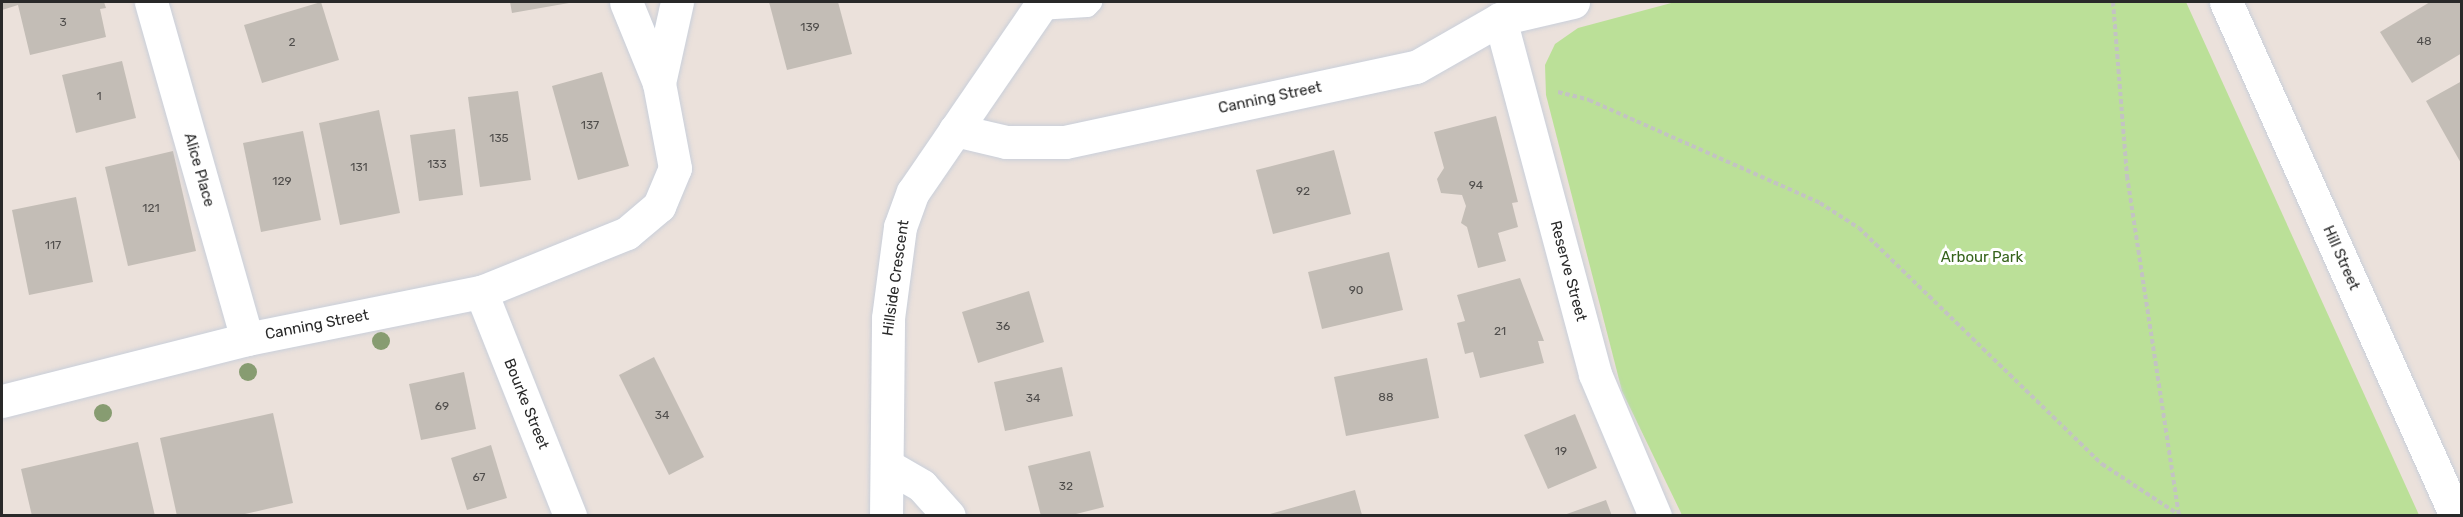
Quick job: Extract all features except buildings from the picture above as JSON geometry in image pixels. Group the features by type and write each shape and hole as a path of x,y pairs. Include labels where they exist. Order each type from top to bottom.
{"street":[{"name":"Alice Place","path":"151,2 247,339"},
{"path":"626,2 659,83"},
{"path":"659,83 676,2"},
{"name":"Canning Street","path":"955,130 1006,142 1065,142 1416,67 1500,19 1573,2"},
{"name":"Hill Street","path":"2226,2 2456,516"},
{"name":"Hillside Crescent","path":"886,516 888,318 900,227 913,192 1041,5"},
{"name":"Reserve Street","path":"1500,19 1595,374 1655,516"},
{"name":"Canning Street","path":"2,401 247,339 481,292 627,233 659,206 675,168 659,83"},
{"name":"Bourke Street","path":"481,292 570,516"},
{"path":"888,466 922,486 950,516"}],"lane":[{"name":"Hillside Crescent","path":"1041,5 1087,6 1091,2"}],"path":[{"path":"2113,2 2127,176 2180,515"},
{"path":"1549,90 1600,105 1820,203 1859,228 2102,464 2180,515"}],"green space":[{"name":"Arbour Park","path":"1675,2 2186,2 2419,515 1682,515 1622,391 1546,95 1545,65 1555,44 1578,28"}]}
